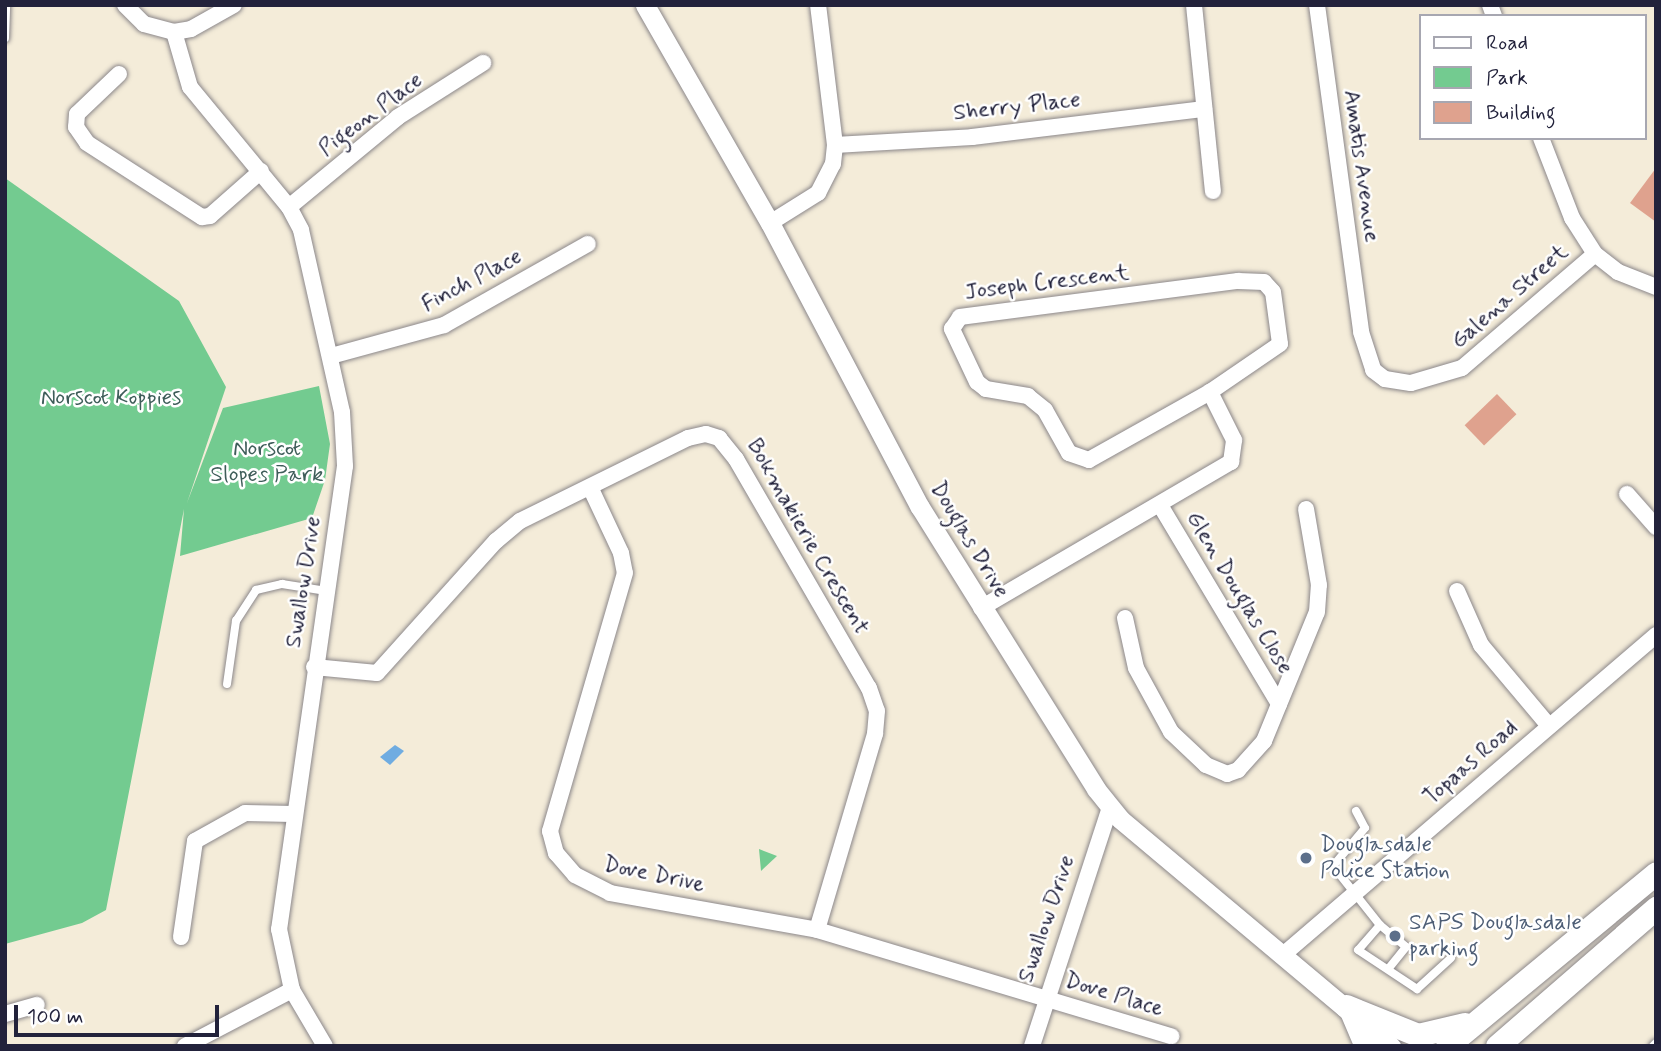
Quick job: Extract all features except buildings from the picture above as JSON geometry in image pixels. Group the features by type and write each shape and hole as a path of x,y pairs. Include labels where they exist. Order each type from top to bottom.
{"main road":[{"path":"1447,1046 1656,873"},
{"path":"1497,1046 1656,908"},
{"path":"1351,1011 1418,1035 1444,1033 1489,1012"},
{"path":"1351,1011 1366,1046"}],"street":[{"path":"125,5 144,24 174,32 191,29 234,5"},
{"name":"Douglas Drive","path":"645,5 770,223 894,462 981,608 1110,808 1391,1046"},
{"path":"770,223 818,193 830,175 835,145 818,5"},
{"path":"1194,5 1213,191"},
{"name":"Amatis Avenue","path":"1317,5 1361,332"},
{"name":"Swallow Drive","path":"174,32 190,87 289,206 311,259 331,356 345,451 279,929 292,990 324,1046"},
{"name":"Pigeon Place","path":"289,206 398,117 483,63"},
{"path":"119,74 77,114 75,124 87,143 202,217 210,216 261,171"},
{"name":"Sherry Place","path":"835,145 972,137 1204,109"},
{"path":"1542,140 1572,218 1595,254 1618,272 1656,287"},
{"name":"Finch Place","path":"331,356 444,325 588,244"},
{"name":"Galena Street","path":"1361,332 1368,364 1385,379 1411,383 1437,378 1475,359 1595,254"},
{"name":"Joseph Crescent","path":"1238,281 1264,282 1276,297 1280,344 1210,391 1096,457 1080,460 1061,444 1041,405 1023,394 986,389 977,382 953,334 953,324 960,317 1238,281"},
{"path":"981,608 1160,505 1234,457 1234,440 1210,391"},
{"name":"Bokmakierie Crescent","path":"314,667 367,674 382,670 503,534 535,512 688,438 706,434 719,438 736,459 869,688 877,711 875,734 817,930"},
{"name":"Dove Drive","path":"590,487 621,552 625,573 552,822 550,836 556,853 586,883 610,894 817,930 1044,998"},
{"path":"1627,494 1656,527"},
{"name":"Glen Douglas Close","path":"1160,505 1279,704"},
{"name":"Glen Douglas Close","path":"1125,618 1129,650 1152,700 1171,732 1206,765 1227,774 1246,765 1264,741 1319,605 1306,509"},
{"path":"1457,591 1481,645 1549,726"},
{"name":"Topaas Road","path":"1284,954 1656,635"},
{"name":"Swallow Drive","path":"1032,1046 1044,998 1110,808"},
{"path":"180,937 195,841 245,813 293,814"},
{"path":"185,1046 292,990"},
{"name":"Dove Place","path":"1044,998 1171,1036"},
{"path":"5,1014 37,1005"},
{"name":"Douglas Drive","path":"1351,1011 1372,1046"}],"lane":[{"path":"5,38 6,5"},
{"path":"227,684 236,621 256,590 282,584 326,591"},
{"path":"1356,811 1365,828 1333,863 1380,926 1405,947 1388,969"},
{"path":"1380,926 1358,949 1413,988 1421,988 1451,958"}],"green space":[{"name":"Norscot Koppies","path":"5,178 179,301 226,387 187,503 223,408 319,386 330,444 325,480 312,518 180,556 184,509 106,910 82,923 5,944"},
{"path":"759,849 777,856 761,871"}],"water":[{"path":"395,745 404,751 390,765 380,757"}],"place":[{"name":"Douglasdale Police Station","path":"1306,858"},
{"name":"SAPS Douglasdale parking","path":"1395,936"}],"park label":[{"name":"Norscot Slopes Park","path":"267,462"}]}
